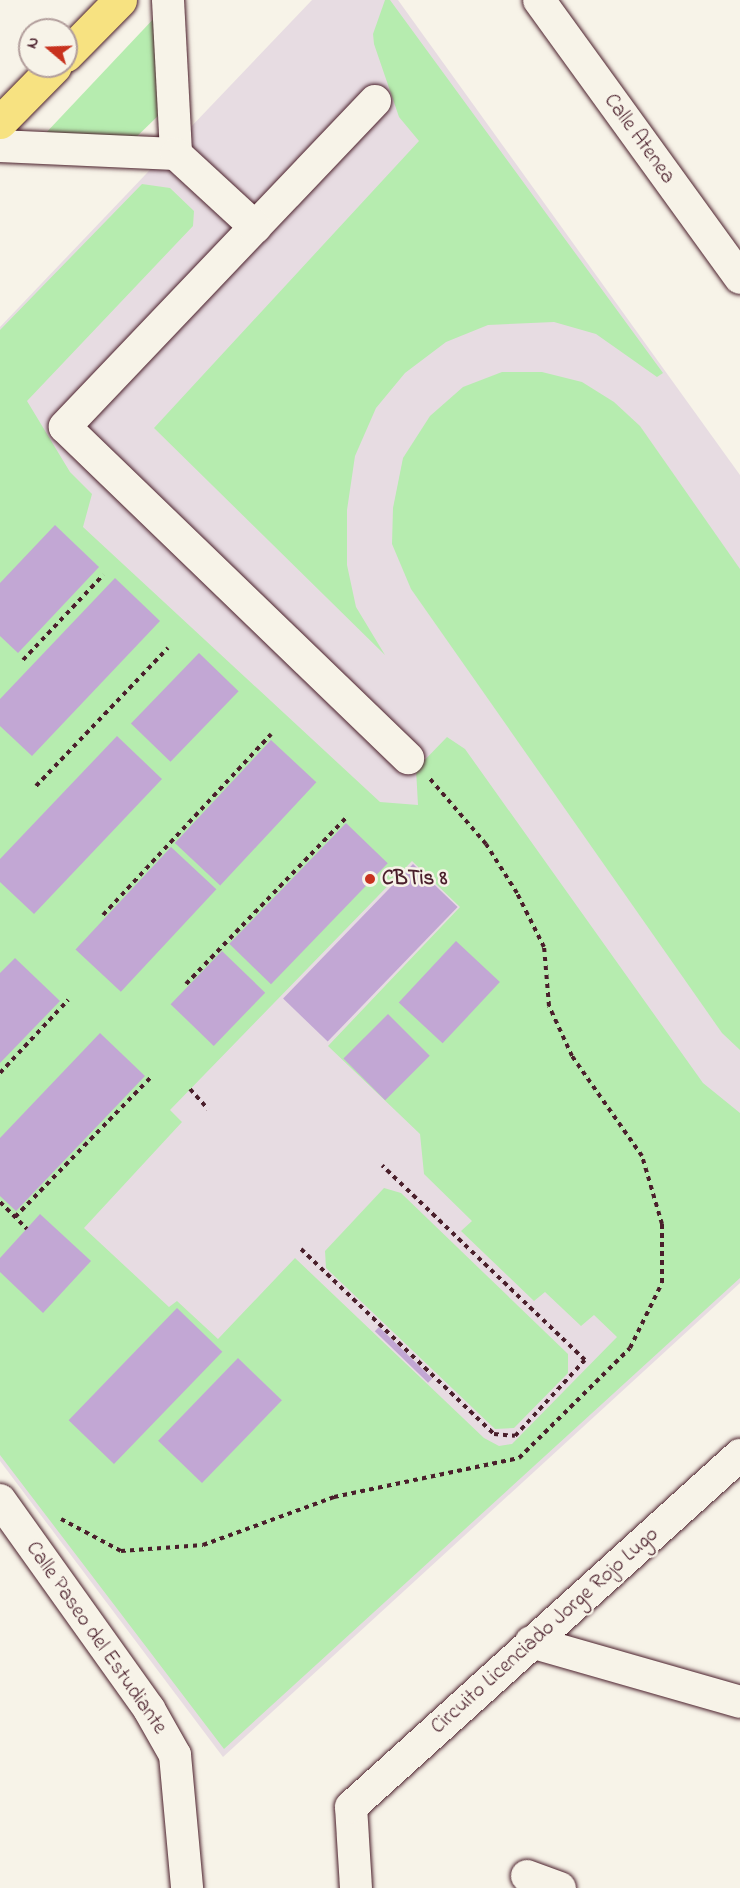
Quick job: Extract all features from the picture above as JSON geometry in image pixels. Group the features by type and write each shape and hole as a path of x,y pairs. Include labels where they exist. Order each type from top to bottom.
{"main road":[{"path":"78,43 120,0"},
{"path":"0,122 43,78"}],"street":[{"path":"168,0 176,154"},
{"name":"Calle Atenea","path":"539,0 740,278"},
{"path":"375,101 65,427 408,758"},
{"path":"0,146 176,154 255,227"},
{"name":"Circuito Licenciado Jorge Rojo Lugo","path":"356,1888 351,1807 740,1455"},
{"name":"Calle Paseo del Estudiante","path":"0,1500 149,1709 175,1755 187,1888"},
{"path":"531,1642 740,1702"},
{"path":"527,1876 560,1888"}],"path":[{"path":"23,660 103,575"},
{"path":"36,786 168,648"},
{"path":"103,915 271,734"},
{"path":"61,1519 121,1551 203,1545 334,1497 519,1458 630,1348 662,1283 662,1224 642,1156 572,1056 549,1006 544,947 486,844 408,758"},
{"path":"186,984 346,818"},
{"path":"0,1073 68,999"},
{"path":"15,1217 150,1078"},
{"path":"190,1089 208,1108"},
{"path":"302,1249 494,1434 515,1436 585,1360 382,1165"},
{"path":"0,1202 27,1228"}],"shaded area":[{"name":"CBTis 8","path":"312,0 398,0 740,475 740,1283 223,1757 0,1461 0,327"}],"green space":[{"path":"385,0 390,0 663,373 657,377 596,334 554,322 488,325 446,342 405,373 376,408 355,456 347,510 347,565 356,607 385,655 154,428 419,141 399,117 374,44 373,34"},
{"path":"158,14 160,114 129,144 43,136"},
{"path":"142,184 170,188 194,211 193,226 27,401 70,472 92,494 83,527 380,802 418,805 416,769 447,737 465,749 703,1083 740,1113 740,1278 224,1749 0,1455 0,330","holes":["412,861 460,907 328,1046 420,1134 424,1174 472,1221 461,1231 534,1301 545,1292 581,1326 594,1315 617,1337 512,1444 499,1446 484,1438 295,1258 218,1339 177,1301 169,1307 84,1228 182,1122 170,1110"]},
{"path":"502,372 542,372 582,382 614,402 640,426 740,569 740,1050 722,1033 411,589 392,544 393,508 403,458 430,416 463,387"},
{"path":"384,1188 401,1193 568,1354 568,1373 514,1428 495,1429 326,1268 325,1251"}],"building":[{"path":"55,525 99,567 18,653 0,636 0,583"},
{"path":"115,578 160,621 32,756 0,726 0,699"},
{"path":"199,653 239,691 170,762 131,723"},
{"path":"117,736 162,779 34,914 0,882 0,859"},
{"path":"271,740 316,782 220,885 175,843"},
{"path":"346,823 388,863 271,984 229,944"},
{"path":"171,847 216,889 121,992 76,949"},
{"path":"413,864 458,907 328,1042 283,999"},
{"path":"456,941 500,982 443,1043 399,1002"},
{"path":"222,951 265,993 214,1046 171,1004"},
{"path":"15,958 60,1001 0,1063 0,973"},
{"path":"388,1014 430,1056 385,1100 343,1059"},
{"path":"100,1033 145,1076 16,1211 0,1196 0,1138"},
{"path":"40,1214 91,1261 43,1313 0,1272 0,1258"},
{"path":"177,1308 222,1352 114,1464 69,1420"},
{"path":"379,1327 432,1378 428,1383 375,1331"},
{"path":"238,1358 282,1400 202,1483 158,1441"}],"place":[{"name":"CBTis 8","path":"370,879"}]}
